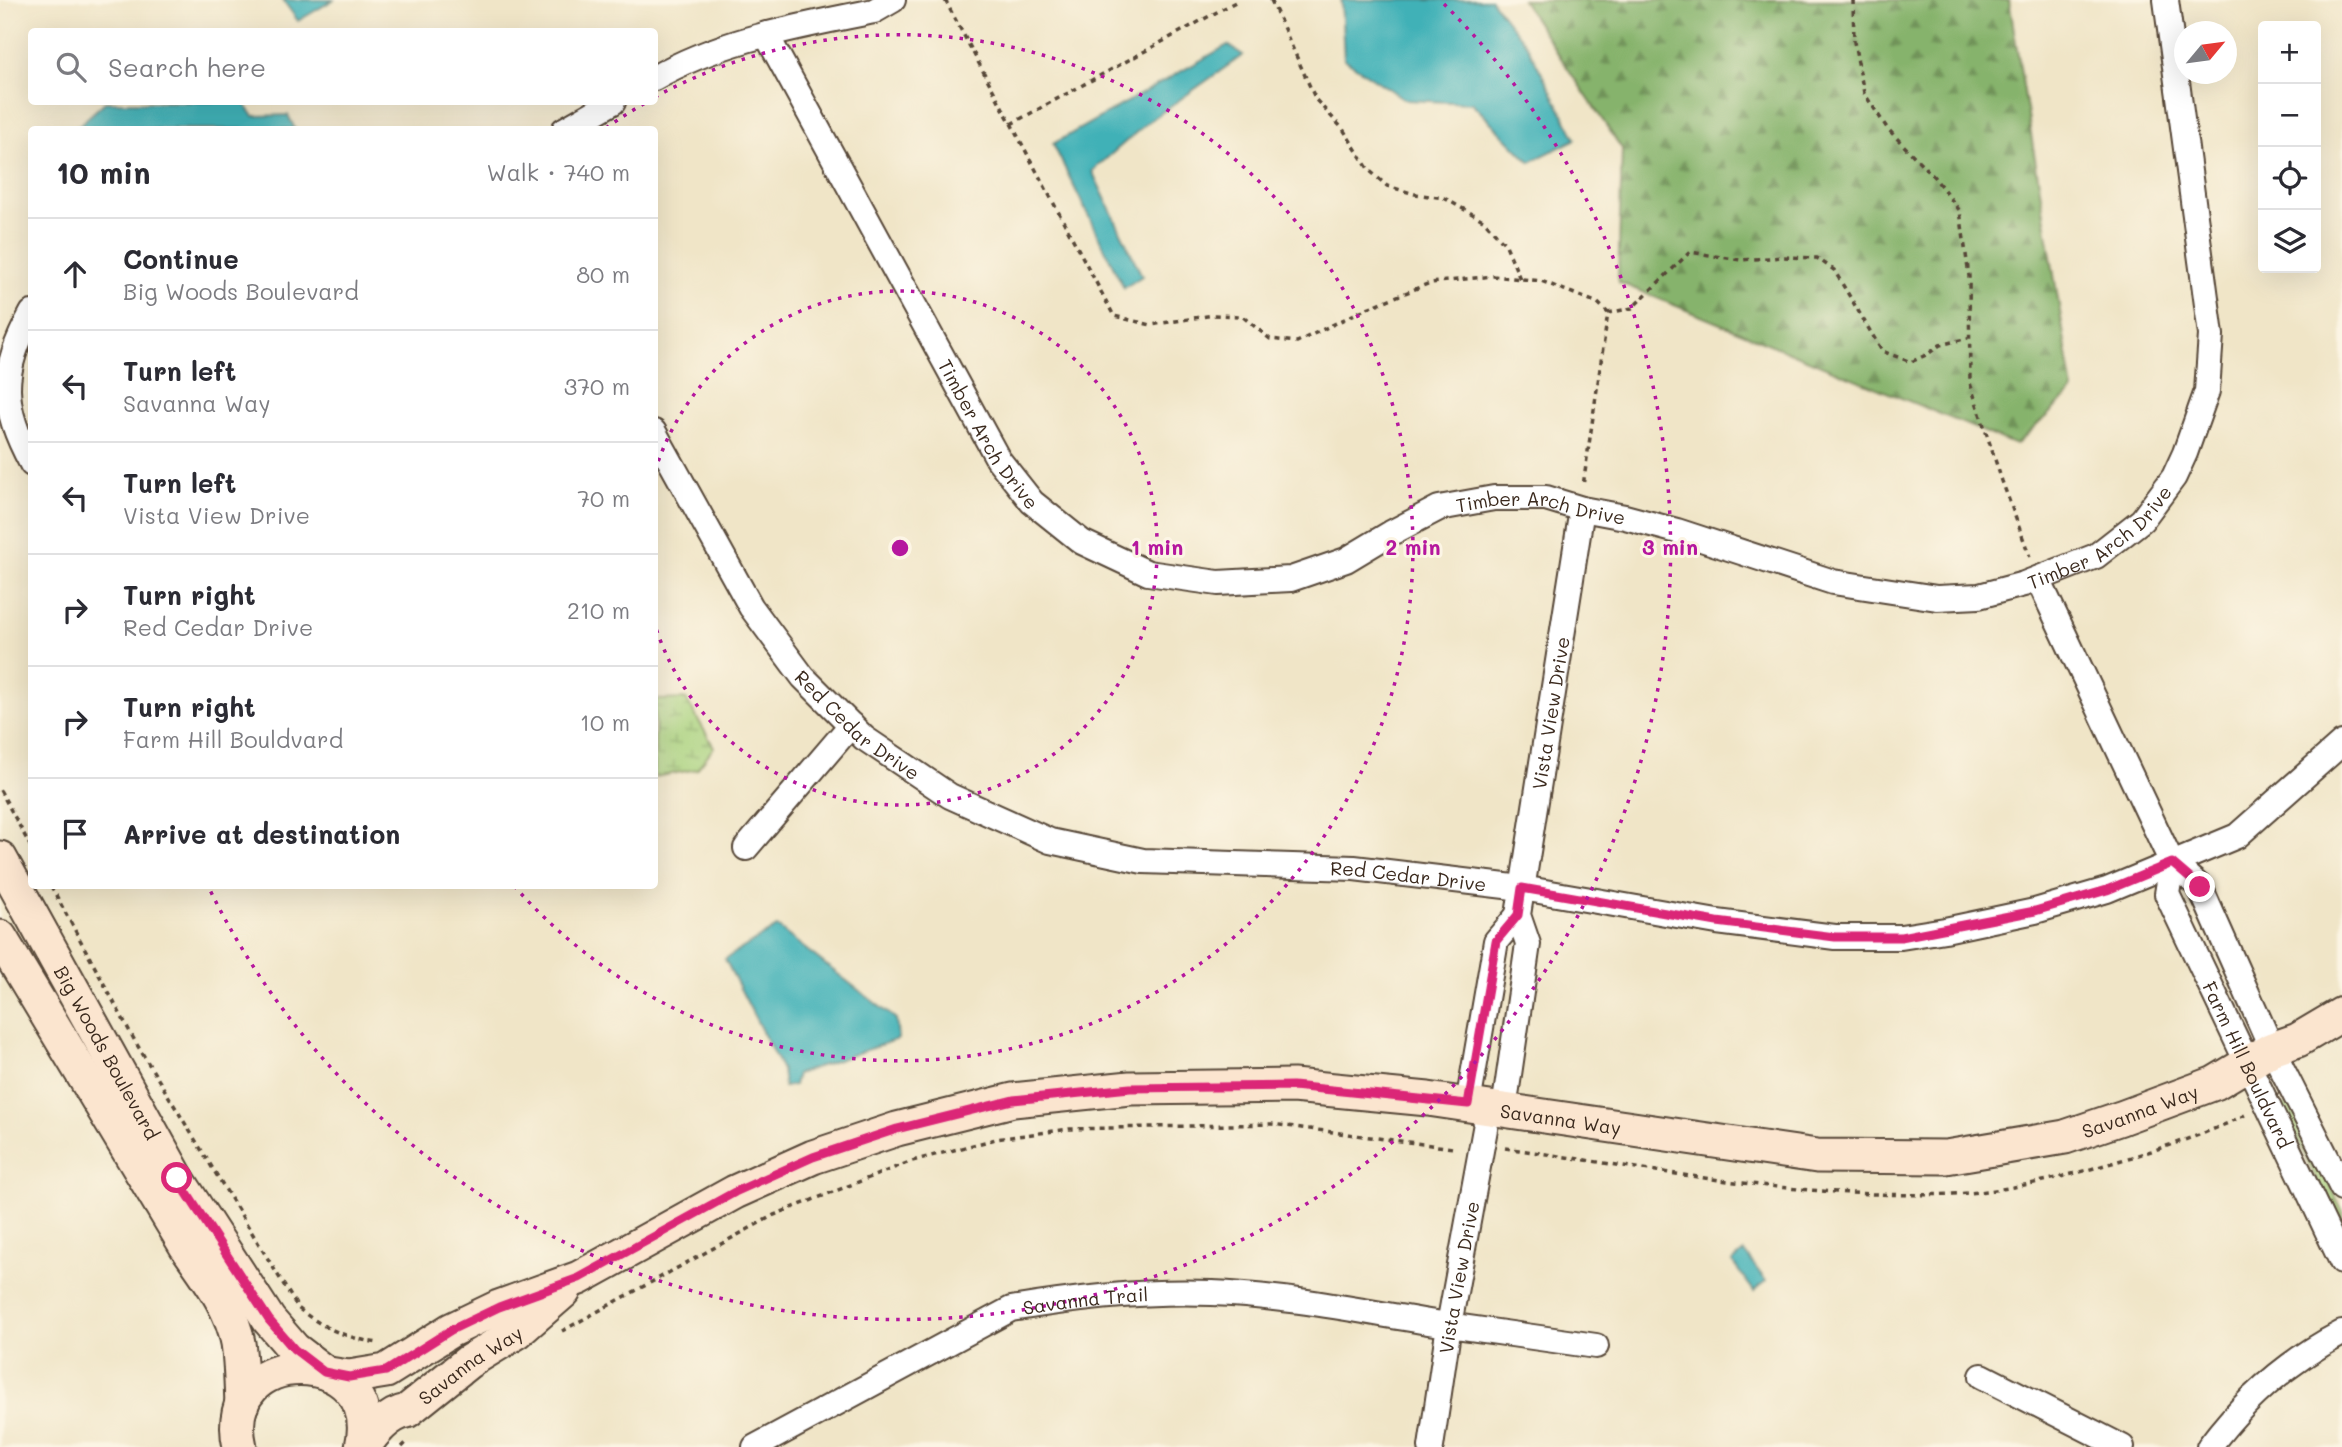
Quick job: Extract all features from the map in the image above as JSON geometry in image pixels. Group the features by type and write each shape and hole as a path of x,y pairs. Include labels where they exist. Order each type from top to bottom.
{"street":[{"path":"658,76 726,44 874,11 893,0"},
{"name":"Timber Arch Drive","path":"766,34 998,459 1032,502 1082,542 1148,573 1218,583 1291,579 1346,560 1439,508 1494,498 1546,498 1677,531 1833,582 1937,598 1961,598 2024,584 2096,556 2142,520 2174,477 2192,435 2207,391 2211,335 2166,0"},
{"path":"571,126 608,105"},
{"path":"28,319 9,348 2,369 1,390 6,415 28,456"},
{"name":"Red Cedar Drive","path":"658,439 751,607 803,677 864,738 950,796 1050,841 1143,861 1354,868 1522,888 1717,922 1835,937 1901,937 2035,911 2107,890 2237,836 2342,743"},
{"name":"Vista View Drive","path":"1431,1447 1448,1325 1487,1107 1528,944 1518,915 1582,509"},
{"path":"2038,579 2172,863"},
{"path":"746,848 851,725"},
{"name":"Big Woods Boulevard","path":"0,858 184,1189 269,1320 294,1349 342,1382 359,1407 363,1422 363,1447"},
{"name":"Farm Hill Bouldvard","path":"2172,863 2167,894 2259,1056 2342,1188"},
{"name":"Vista View Drive","path":"1487,1107 1496,941 1518,915"},
{"name":"Big Woods Boulevard","path":"0,937 186,1246 214,1286 233,1324 238,1342 242,1404 238,1426 240,1447"},
{"name":"Savanna Way","path":"327,1373 349,1377 386,1371 451,1330 499,1307 579,1278 735,1192 813,1157 897,1129 1013,1100 1130,1088 1293,1086 1487,1107 1817,1156 1946,1157 2065,1137 2215,1083 2259,1056 2298,1040 2342,1014"},
{"name":"Farm Hill Bouldvard","path":"2259,1056 2342,1262"},
{"name":"Savanna Way","path":"363,1447 370,1436 397,1412 407,1411 468,1362 517,1332 579,1278"},
{"name":"Savanna Trail","path":"755,1447 1011,1309 1129,1293 1212,1293 1314,1302 1596,1346"},
{"path":"2209,1447 2228,1421 2265,1386 2309,1352 2342,1333"},
{"path":"242,1404 262,1379 276,1371 309,1367 327,1373"},
{"path":"1982,1376 2122,1447"}],"path":[{"path":"945,0 1114,316 1151,325 1213,315 1242,316 1270,339 1297,342 1365,309 1430,283 1493,276 1541,281 1598,303 1608,313"},
{"path":"1011,124 1240,0"},
{"path":"1271,0 1316,100 1343,129 1369,170 1387,187 1444,198 1483,220 1506,245 1520,279"},
{"path":"1853,0 1854,42 1864,93 1887,128 1934,177 1960,211 1969,276 1969,383 2038,579"},
{"path":"1608,313 1632,309 1689,252 1740,260 1817,258 1834,270 1882,351 1911,362 1940,345 1969,337"},
{"path":"1582,509 1583,485 1608,313"},
{"path":"0,790 28,842"},
{"path":"53,889 136,1043 298,1308 312,1319 353,1339 381,1343"},
{"path":"551,1337 774,1215 912,1161 996,1139 1069,1129 1272,1124 1453,1148"},
{"path":"402,1447 415,1433"}],"green space":[{"path":"1522,0 2009,0 2073,391 2016,445 1618,282 1622,149"},
{"path":"686,699 714,747 697,769 658,776 658,700"},
{"path":"2291,1102 2342,1210 2342,1235 2282,1107"}],"water":[{"path":"283,0 333,0 298,21"},
{"path":"1341,0 1491,0 1528,47 1576,139 1530,162 1472,103 1406,100 1344,59"},
{"path":"1228,45 1243,55 1148,122 1092,171 1142,276 1124,288 1053,144"},
{"path":"102,105 245,105 254,116 288,115 294,126 78,126"},
{"path":"777,927 896,1019 898,1039 797,1074 794,1085 784,1087 782,1070 725,959"},
{"path":"1744,1252 1766,1281 1754,1291 1732,1262"}],"route":[{"path":"177,1178 249,1292 294,1349 329,1374 366,1376 386,1371 451,1330 499,1307 579,1278 735,1192 813,1157 897,1129 1013,1100 1130,1088 1293,1086 1468,1104 1496,941 1518,915 1522,888 1717,922 1863,938 1901,937 2035,911 2107,890 2172,863 2200,887"}]}
